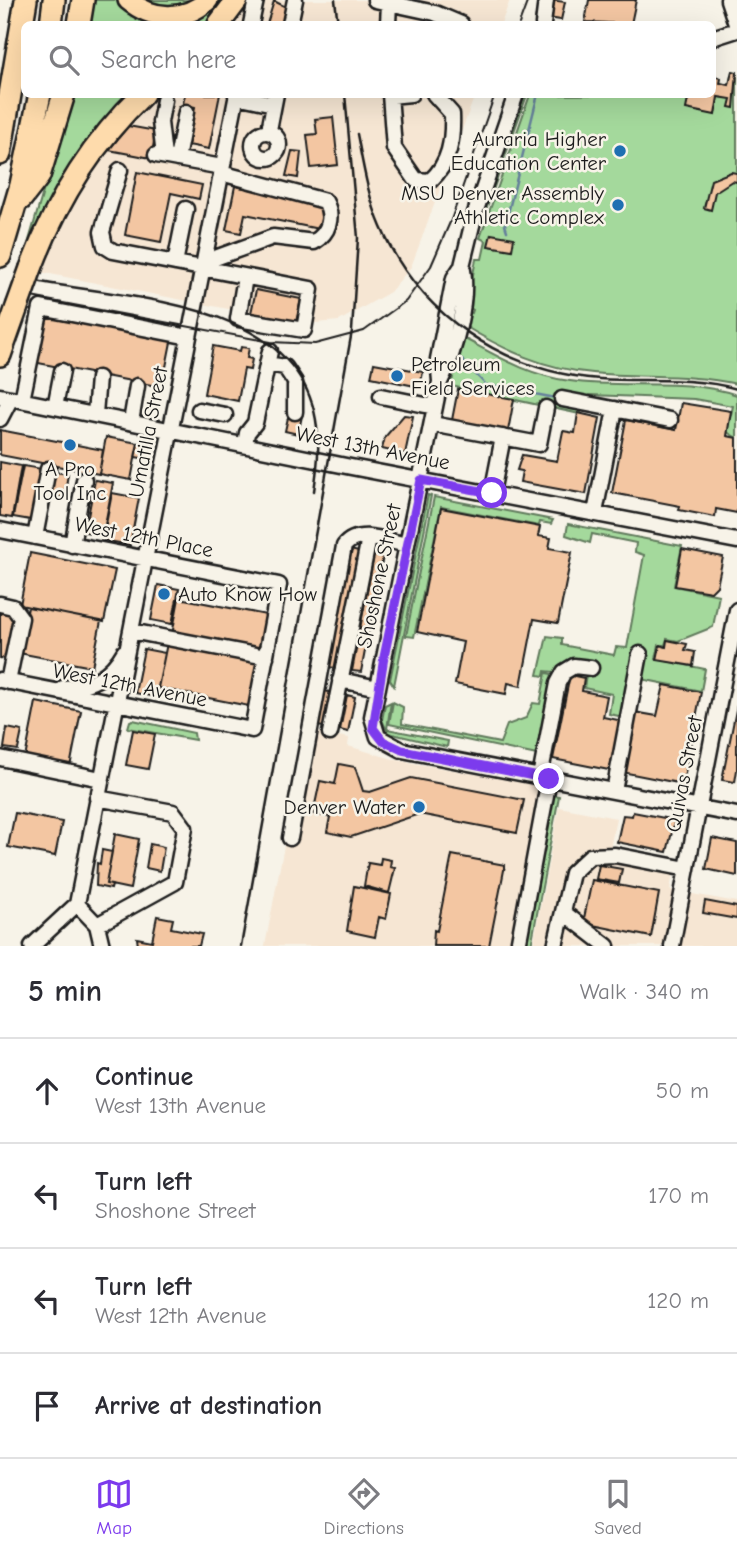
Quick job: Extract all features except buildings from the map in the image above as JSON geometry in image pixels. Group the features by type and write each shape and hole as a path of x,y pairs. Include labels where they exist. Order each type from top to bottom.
{"highway":[{"path":"22,21 26,0"},
{"path":"51,21 54,0"},
{"path":"80,21 83,0"},
{"path":"223,21 249,0"},
{"path":"0,154 21,30"},
{"path":"0,256 15,206 39,98"},
{"path":"15,206 39,176 63,98"},
{"path":"0,355 51,219 84,163 113,125 139,98"}],"main road":[{"path":"128,0 160,16 176,16 201,5"}],"street":[{"path":"249,0 251,21"},
{"path":"291,21 295,0"},
{"path":"543,21 546,0"},
{"path":"716,36 737,28 728,0"},
{"path":"387,21 382,2 423,5 455,21"},
{"name":"Umatilla Street","path":"77,904 236,98"},
{"path":"390,98 394,148 415,180 429,181 440,172 453,141 452,114 438,98"},
{"name":"Shoshone Street","path":"515,98 475,213 462,267 466,280 462,303 450,362 440,382 372,717 378,737 402,750 545,778"},
{"path":"269,130 275,99"},
{"path":"164,100 160,122 166,157"},
{"path":"166,157 186,113"},
{"path":"166,157 222,170 324,201 329,222 324,233 313,242 273,237 203,266"},
{"path":"120,170 102,232 105,246 113,251 203,266 311,289 304,330 238,319 245,277"},
{"path":"174,263 186,209"},
{"path":"0,419 11,398 41,308 189,337"},
{"path":"244,444 247,433 255,423 268,357 285,367 295,382 295,412"},
{"path":"55,407 62,370"},
{"path":"95,415 98,378"},
{"path":"131,422 138,386"},
{"path":"381,396 435,407"},
{"name":"West 13th Avenue","path":"11,398 737,541"},
{"path":"562,399 670,420"},
{"path":"432,424 539,444 546,408"},
{"path":"594,513 615,409"},
{"path":"211,438 212,412"},
{"path":"492,493 503,437"},
{"path":"35,537 48,469"},
{"path":"72,545 84,481"},
{"name":"West 12th Place","path":"0,530 279,585 266,657"},
{"path":"290,838 342,553 350,538 369,538 407,545"},
{"path":"330,733 369,538"},
{"path":"0,604 13,607 21,618 4,681"},
{"name":"Quivas Street","path":"672,946 737,610"},
{"path":"41,688 79,686 102,678 114,667 130,636 266,657"},
{"path":"614,791 640,654"},
{"name":"West 12th Avenue","path":"4,681 252,730 266,657"},
{"path":"518,946 560,678 574,666 591,668"},
{"path":"340,680 378,688"},
{"path":"0,758 101,779"},
{"path":"545,778 737,815"},
{"path":"97,798 173,813 185,828 175,881 97,925"},
{"path":"555,946 572,873 590,856 615,855 687,869"},
{"path":"32,946 77,904 97,925 102,946"},
{"path":"562,912 607,946"}],"shaded area":[{"path":"249,0 510,0 502,21 237,21"},
{"path":"152,98 474,98 411,267 390,292 339,321 304,324 40,272 93,163"},
{"name":"Denver Water","path":"306,730 349,738 348,746 396,760 554,788 553,795 559,796 531,946 265,946"},
{"path":"559,807 616,818 610,849 675,862 670,890 737,902 737,946 533,946"}],"green space":[{"path":"91,0 236,0 234,21 87,21"},
{"name":"MSU Denver Assembly Athletic Complex","path":"732,71 737,72 737,384 701,378 575,371 525,357 463,325 467,310 472,313 473,310 467,306 476,259 482,259 486,241 480,238 529,98 716,98 716,77 721,78 720,83 729,85"},
{"path":"70,98 125,98 84,144 67,170 26,251"},
{"path":"522,98 526,98 477,235"},
{"path":"465,339 515,365 555,378 591,383 696,386 737,395 737,438 727,432 733,406 694,399 590,395 580,414 451,386 461,341"},
{"path":"428,495 431,496 394,686 390,680"},
{"path":"434,497 553,520 551,524 540,522 539,526 441,507 414,637 406,636"},
{"path":"568,524 682,546 674,586 719,595 713,627 678,641 667,639 665,645 659,645 656,659 705,669 701,691 641,679 624,717 609,714 612,694 584,688 586,675 545,671 544,676 538,675 547,636 562,638 562,645 614,655 616,647 627,648 644,555 635,552 636,543 592,534 590,543 566,535"},
{"path":"546,673 552,674 537,755 389,724 393,702 403,707 402,724 500,743 507,725 526,718 533,703 540,704"},
{"path":"391,702 387,729 448,741 447,747 388,733 382,720 385,705"},
{"path":"133,720 194,733 195,740 128,728"},
{"path":"552,795 559,796 531,946 524,946"}],"waterway":[{"path":"507,231 505,225 537,98"},
{"path":"462,360 486,385 556,398"}],"tram line":[{"path":"520,21 528,0"},
{"path":"31,297 271,342 315,344 364,331 406,301 431,266 451,220 494,98"}],"railway":[{"path":"335,0 338,21"},
{"path":"241,946 352,331 358,238 345,98"},
{"path":"357,134 373,204 397,259 418,287 442,312 469,333 499,351 531,365 565,374 600,379 703,382 737,389"},
{"path":"36,281 163,302 207,313 247,330 280,353 305,385 317,427 318,451 314,491"}],"place":[{"name":"Auraria Higher Education Center","path":"620,151"},
{"name":"MSU Denver Assembly Athletic Complex","path":"618,205"},
{"name":"Petroleum Field Services","path":"397,376"},
{"name":"A Pro Tool Inc","path":"70,445"},
{"name":"Auto Know How","path":"164,594"},
{"name":"Denver Water","path":"419,807"}],"route":[{"path":"492,493 421,480 372,717 373,728 383,741 402,750 549,779"}]}
